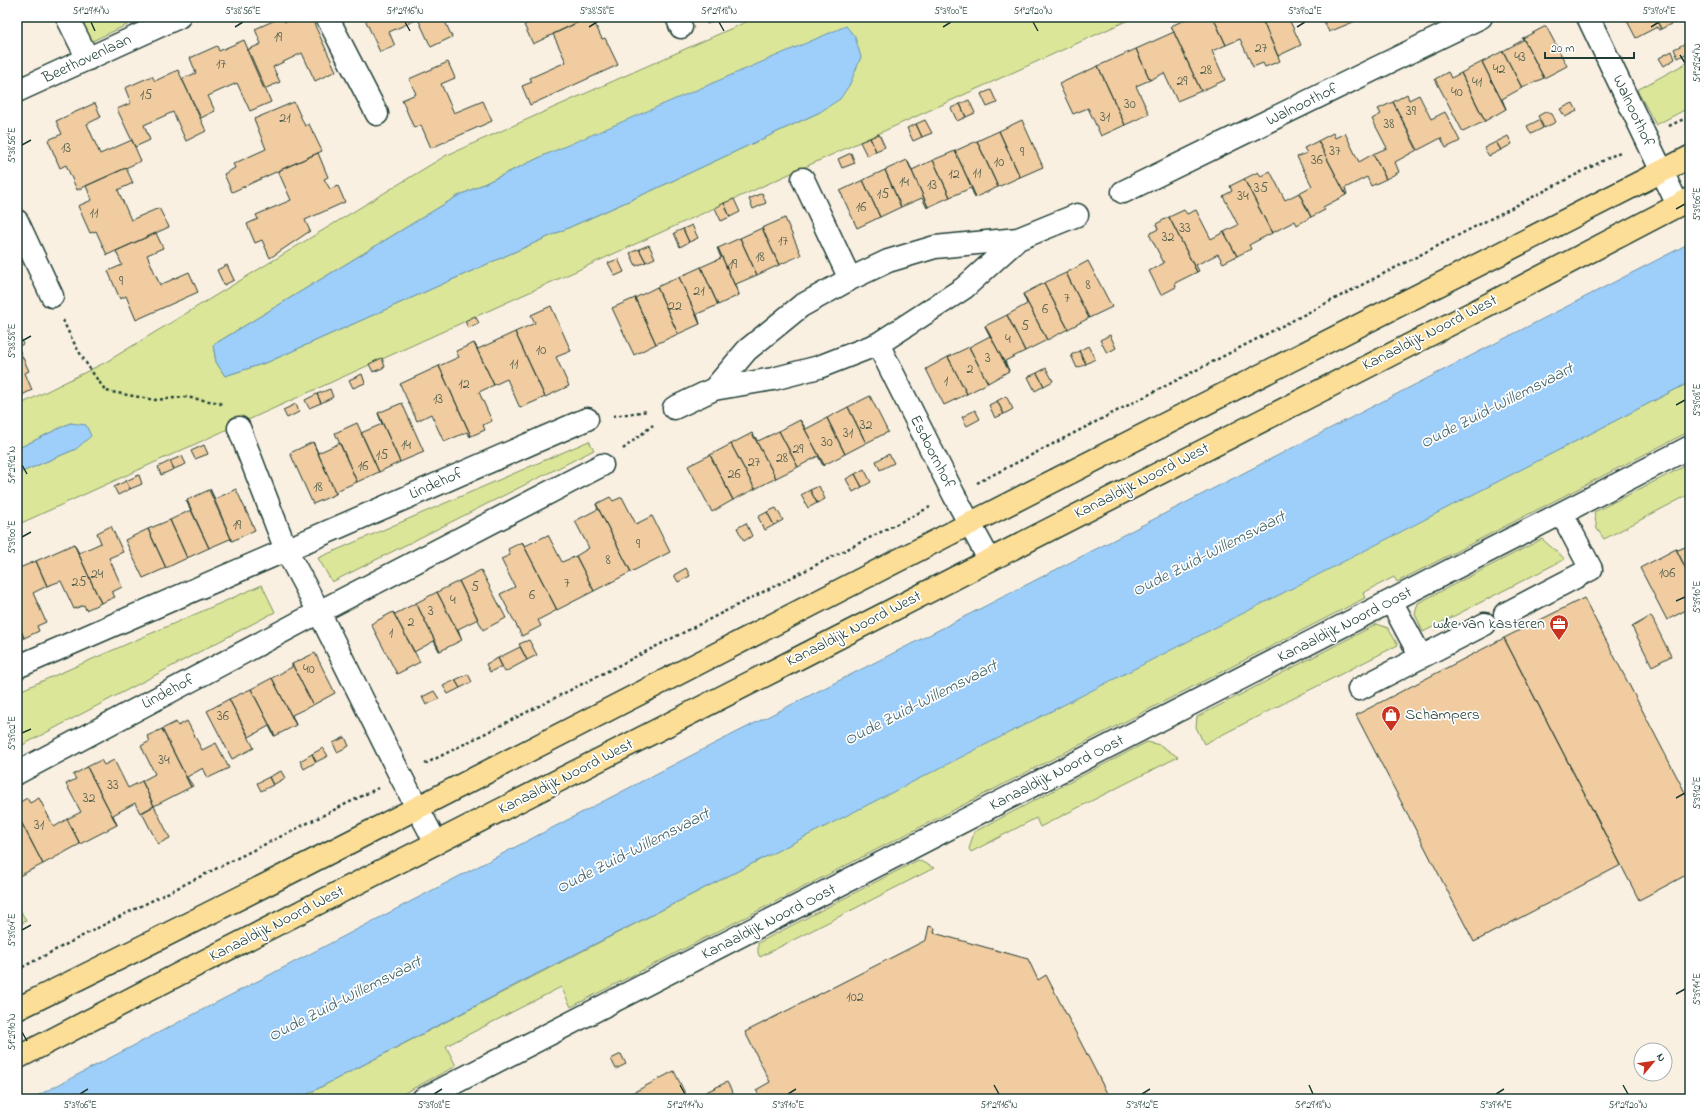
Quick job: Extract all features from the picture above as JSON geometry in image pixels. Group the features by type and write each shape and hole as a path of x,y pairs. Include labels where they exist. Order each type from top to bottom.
{"main road":[{"path":"17,1009 417,808 970,523 1690,157"},
{"name":"Kanaaldijk Noord West","path":"17,1058 1474,312 1684,202"}],"street":[{"path":"68,17 88,59"},
{"name":"Beethovenlaan","path":"17,91 179,17"},
{"path":"327,17 376,114"},
{"name":"Walnoothof","path":"1123,192 1481,17"},
{"name":"Walnoothof","path":"1588,17 1662,172 1684,202"},
{"path":"803,179 850,279"},
{"path":"714,389 747,350 800,306 850,279 888,261 935,246 1018,238 1077,215"},
{"path":"17,221 52,296"},
{"path":"674,408 714,389 773,379 819,367 878,344 964,288 1018,238"},
{"name":"Esdoornhof","path":"878,344 954,495 989,559"},
{"name":"Lindehof","path":"17,668 586,419"},
{"path":"239,428 286,550 320,612 417,808 436,843"},
{"name":"Kanaaldijk Noord Oost","path":"423,1099 1690,447"},
{"name":"Lindehof","path":"17,773 320,612 602,465"},
{"path":"1505,614 1591,568 1562,514"},
{"path":"1392,601 1422,656"},
{"path":"1359,689 1485,624"}],"path":[{"path":"17,970 111,921 401,776 954,495 1646,138"},
{"path":"52,296 70,336 90,370 106,391 155,400 186,397 220,403 239,428"},
{"path":"586,419 674,408"},
{"path":"602,465 674,408"}],"green space":[{"path":"73,17 144,17 88,43"},
{"path":"757,17 982,17 985,21 993,17 1135,17 17,525 17,474 76,449 78,425 70,423 17,449 17,406 106,362 445,156","holes":["820,112 653,190 268,362 225,376 216,362 213,345 456,197 547,154"]},
{"path":"1690,61 1690,107 1656,125 1637,90"},
{"path":"1690,382 1690,431 1397,582 1394,577 1363,593 1365,598 571,1007 561,987 446,1046 456,1066 393,1099 298,1099 645,919"},
{"path":"589,441 594,450 332,582 318,558"},
{"path":"1685,466 1690,475 1690,494 1604,539 1597,529 1594,512"},
{"path":"1542,539 1565,559 1423,632 1415,614 1418,603"},
{"path":"262,585 275,612 17,748 17,692"},
{"path":"1377,624 1388,628 1398,645 1204,744 1196,727 1197,717"},
{"path":"1147,742 1160,745 1178,757 1040,827 1036,818 971,852 969,849 974,832"},
{"path":"918,860 934,868 760,957 758,953 758,943"},
{"path":"17,904 26,921 17,925"}],"water":[{"path":"846,26 855,37 861,57 850,84 840,99 820,112 653,190 268,362 225,376 216,362 213,345 456,197 547,154"},
{"name":"Oude Zuid-Willemsvaart","path":"1690,243 1690,382 1283,593 536,974 298,1099 31,1099 700,751 929,635"},
{"path":"70,423 86,425 91,436 76,449 17,474 17,449"}],"building":[{"path":"282,17 285,22 296,17 311,17 336,71 315,81 302,53 273,67 280,82 264,89 247,50 261,44 255,29"},
{"path":"364,17 443,17 452,37 431,47 418,19 389,32 395,46 380,52"},
{"path":"534,17 589,17 533,44 524,25 535,20"},
{"path":"592,17 602,39 605,38 618,65 530,105 522,86 532,82 530,78 566,62 553,34"},
{"path":"704,17 722,17 707,24"},
{"path":"1191,17 1213,17 1226,45 1212,51 1225,80 1201,91 1171,26"},
{"path":"1213,17 1261,17 1280,61 1265,67 1263,63 1253,67 1240,39 1226,45"},
{"path":"1261,17 1288,17 1301,45 1278,56"},
{"path":"1322,17 1351,17 1353,22 1329,32"},
{"path":"1351,17 1363,17 1353,22"},
{"path":"1625,17 1655,17 1661,29 1659,30 1657,27 1636,38"},
{"path":"1655,17 1680,17 1681,19 1661,29"},
{"path":"1546,26 1567,66 1544,78 1523,38"},
{"path":"1174,32 1201,91 1177,101 1164,73 1150,80 1136,49"},
{"path":"1522,38 1544,78 1522,88 1503,51 1523,40"},
{"path":"244,40 271,102 250,111 237,83 208,96 215,111 201,118 182,79 196,73 190,58 217,46 219,51"},
{"path":"1686,43 1690,52 1678,58 1674,49"},
{"path":"1136,49 1150,80 1136,86 1149,114 1125,125 1098,66"},
{"path":"1503,51 1522,88 1502,99 1506,109 1482,62"},
{"path":"1672,51 1675,59 1664,66 1659,58"},
{"path":"448,62 455,78 441,84 454,113 483,101 492,121 431,148 421,125 414,128 402,100 416,94 409,79"},
{"path":"1482,62 1506,109 1485,121 1461,73"},
{"path":"1098,66 1125,125 1101,136 1088,108 1073,114 1059,84"},
{"path":"178,70 206,131 186,141 173,112 144,125 150,140 135,147 117,109 131,103 125,88 152,76 155,81"},
{"path":"1448,72 1451,78 1461,73 1485,121 1463,132 1435,79"},
{"path":"991,90 997,103 987,107 981,94"},
{"path":"1407,94 1409,100 1419,95 1431,119 1445,112 1460,141 1446,148 1441,138 1418,150 1393,102"},
{"path":"969,100 975,113 966,117 960,104"},
{"path":"294,102 305,126 309,124 322,151 232,192 224,174 235,168 233,164 266,149 254,119"},
{"path":"1393,102 1417,150 1395,162 1399,172 1386,179 1373,154 1387,148 1372,119 1381,114 1378,109"},
{"path":"95,103 101,117 87,124 100,154 132,140 141,161 77,190 66,165 60,168 48,140 62,134 56,121"},
{"path":"1573,103 1577,111 1565,117 1560,109"},
{"path":"960,104 966,117 957,121 951,108"},
{"path":"1545,112 1552,114 1556,122 1544,128 1538,116"},
{"path":"925,120 932,133 922,137 916,124"},
{"path":"1022,120 1043,167 1020,177 999,131"},
{"path":"1539,120 1543,128 1531,134 1527,126"},
{"path":"916,124 922,137 913,141 907,128"},
{"path":"999,131 1020,177 998,187 977,141"},
{"path":"1333,133 1335,138 1345,133 1359,162 1373,154 1386,179 1371,186 1367,177 1345,188 1346,195 1318,141"},
{"path":"879,134 885,147 876,151 870,138"},
{"path":"1508,136 1512,144 1501,150 1496,142"},
{"path":"870,138 876,151 867,156 860,142"},
{"path":"977,141 998,187 976,197 955,151"},
{"path":"1318,141 1346,195 1323,207 1325,210 1311,217 1299,193 1312,186 1297,157 1307,153 1304,148"},
{"path":"1496,142 1501,150 1489,156 1484,148"},
{"path":"955,151 976,197 975,198 971,188 950,197 933,160"},
{"path":"318,153 328,177 324,179 330,189 338,186 345,202 305,220 310,231 270,258 262,240 255,243 247,224 258,219 256,215 291,200 278,171"},
{"path":"851,153 855,163 842,168 838,159"},
{"path":"907,160 928,207 927,208 922,198 901,207 885,170"},
{"path":"907,160 912,170 933,160 950,197 928,207"},
{"path":"126,168 133,183 118,190 131,220 159,208 169,227 107,255 96,231 90,233 78,206 92,200 86,186"},
{"path":"885,170 901,207 880,217 863,180"},
{"path":"1270,171 1285,200 1299,193 1311,217 1297,225 1295,221 1272,233 1244,179 1258,172 1261,176"},
{"path":"1244,179 1272,233 1249,245 1251,249 1237,256 1224,232 1238,225 1223,196 1232,191 1230,186"},
{"path":"863,180 880,217 857,228 840,191"},
{"path":"762,193 766,203 753,209 749,199"},
{"path":"734,199 740,212 730,217 724,203"},
{"path":"724,203 730,217 721,221 715,208"},
{"path":"1184,210 1187,214 1196,210 1211,239 1224,232 1237,256 1223,263 1218,254 1196,265 1199,271 1197,272 1169,217"},
{"path":"1169,217 1197,272 1175,283 1176,287 1161,295 1149,271 1164,263 1149,234 1158,229 1156,224"},
{"path":"785,218 801,255 779,265 762,228"},
{"path":"692,225 698,238 689,242 683,229"},
{"path":"762,228 779,265 757,275 740,238"},
{"path":"683,229 689,242 680,247 674,233"},
{"path":"156,233 163,248 147,255 160,285 189,272 198,292 136,320 126,296 120,299 108,271 122,265 116,251"},
{"path":"740,238 757,275 736,284 739,295 718,248"},
{"path":"649,245 655,258 646,262 639,249"},
{"path":"717,248 739,295 718,305 701,267 721,258"},
{"path":"639,249 646,262 636,266 630,253"},
{"path":"618,259 624,272 615,276 608,263"},
{"path":"1088,261 1112,307 1089,318 1066,273"},
{"path":"227,265 234,280 224,285 217,270"},
{"path":"701,267 718,305 697,314 700,324 679,277"},
{"path":"1066,273 1089,318 1068,329 1044,283"},
{"path":"679,277 700,324 678,334 657,287"},
{"path":"1044,283 1068,329 1047,340 1023,294"},
{"path":"657,287 678,334 656,344 635,298"},
{"path":"1023,294 1047,340 1025,351 1007,315 1027,304"},
{"path":"635,298 656,344 634,355 612,308"},
{"path":"551,306 571,351 556,357 569,386 545,397 515,332 535,323 531,315"},
{"path":"1007,315 1025,351 1005,361 1009,371 985,326"},
{"path":"475,316 479,323 468,328 465,321"},
{"path":"985,326 1009,371 988,383 969,347 990,336"},
{"path":"17,331 23,344 18,347 29,371 25,373 32,390 18,397"},
{"path":"515,332 545,397 520,408 507,379 494,385 474,343 478,349"},
{"path":"1110,335 1116,348 1107,353 1100,340"},
{"path":"474,343 494,385 479,392 492,421 483,425 485,430 471,436 439,366 459,357 456,351"},
{"path":"1088,346 1095,359 1086,364 1079,351"},
{"path":"969,347 988,383 967,394 948,357"},
{"path":"1079,351 1086,364 1077,368 1071,355"},
{"path":"948,357 967,394 944,405 926,369"},
{"path":"382,358 385,367 373,372 369,364"},
{"path":"439,366 471,436 470,437 467,432 444,442 431,414 417,421 400,384"},
{"path":"1046,368 1053,381 1044,386 1037,373"},
{"path":"1037,373 1044,386 1035,391 1028,377"},
{"path":"362,374 365,383 353,388 349,380"},
{"path":"330,389 333,397 321,403 317,394"},
{"path":"317,394 321,403 309,408 305,400"},
{"path":"870,396 888,432 866,443 848,407"},
{"path":"1006,396 1013,409 1004,414 997,401"},
{"path":"997,401 1004,414 995,418 989,405"},
{"path":"402,403 424,452 400,462 378,413"},
{"path":"296,404 299,412 287,418 283,410"},
{"path":"848,407 866,443 845,454 827,418"},
{"path":"975,410 980,419 967,426 962,417"},
{"path":"378,413 400,462 379,472 361,433 382,424"},
{"path":"827,418 845,454 824,465 800,420 806,429"},
{"path":"800,420 824,465 823,466 818,456 798,467 779,431"},
{"path":"357,423 379,472 357,482 335,433"},
{"path":"779,431 798,467 776,478 752,433 758,441"},
{"path":"752,433 776,478 755,489 731,444"},
{"path":"313,442 336,494 313,504 290,453"},
{"path":"313,442 318,453 340,443 357,482 336,491 336,494"},
{"path":"731,444 755,489 733,500 710,455"},
{"path":"204,445 208,454 195,459 191,451"},
{"path":"889,454 894,463 880,470 876,461"},
{"path":"710,455 733,500 712,512 688,466"},
{"path":"182,456 186,464 174,469 170,461"},
{"path":"170,461 174,469 161,475 158,467"},
{"path":"864,469 871,482 862,487 855,474"},
{"path":"855,474 862,487 853,492 846,479"},
{"path":"139,475 142,484 130,489 126,481"},
{"path":"126,481 130,489 118,495 114,487"},
{"path":"819,486 825,499 817,503 810,490"},
{"path":"210,489 215,499 236,489 255,530 232,541"},
{"path":"209,490 232,541 230,539 209,548 187,500"},
{"path":"810,490 817,503 808,508 801,495"},
{"path":"610,497 613,501 622,497 636,524 652,516 670,552 631,572 596,504"},
{"path":"596,504 631,572 594,591 576,556 589,548 575,521 598,509"},
{"path":"776,508 783,520 774,525 767,512"},
{"path":"191,510 209,548 187,558 170,520"},
{"path":"767,512 774,525 765,530 758,517"},
{"path":"170,520 187,558 166,568 148,529"},
{"path":"746,523 752,536 744,541 737,528"},
{"path":"111,526 123,552 109,558 122,587 112,592 115,597 101,603 74,544 79,553 101,543 97,533"},
{"path":"148,529 166,568 143,578 125,540"},
{"path":"548,535 562,562 576,556 594,591 557,610 522,542 525,546"},
{"path":"522,542 557,610 538,620 541,626 522,636 500,594 515,587 501,559 510,555 508,549"},
{"path":"74,544 101,603 86,610 84,605 74,609 61,581 47,586 36,561"},
{"path":"1690,545 1690,577 1676,549 1678,550"},
{"path":"1676,549 1690,577 1690,608 1667,620 1640,568"},
{"path":"36,561 47,586 33,593 46,622 37,626 39,631 24,638 17,621 17,569"},
{"path":"686,568 690,576 678,582 674,575"},
{"path":"481,570 506,618 483,630 459,581"},
{"path":"459,581 478,619 458,629 462,640 437,592"},
{"path":"437,592 462,640 440,651 416,603"},
{"path":"1584,598 1690,802 1690,873 1639,900 1504,638"},
{"path":"416,603 440,651 434,641 414,652 393,612 395,614"},
{"path":"393,612 420,662 397,674 371,624"},
{"path":"1651,616 1671,656 1652,666 1632,627"},
{"path":"17,621 24,638 17,641"},
{"path":"1504,638 1621,865 1474,942 1356,715"},
{"path":"529,640 537,655 527,660 519,644"},
{"path":"520,647 527,660 505,672 498,658"},
{"path":"315,653 335,693 313,705 292,664"},
{"path":"498,658 502,666 490,672 486,664"},
{"path":"292,664 313,705 292,715 296,725 272,678 292,667"},
{"path":"468,674 472,682 460,688 455,680"},
{"path":"272,678 296,725 275,736 251,689"},
{"path":"455,680 460,688 448,694 443,686"},
{"path":"251,689 275,736 269,726 249,737 229,699"},
{"path":"434,691 439,699 426,705 422,697"},
{"path":"229,699 254,748 232,759 207,711"},
{"path":"187,721 202,750 216,743 229,768 208,778 203,768 187,777 193,786 191,787 162,729 176,722 178,726"},
{"path":"162,729 191,787 154,806 142,781 155,774 141,746 150,741 147,736"},
{"path":"345,737 349,746 337,752 333,743"},
{"path":"323,748 328,756 316,762 312,754"},
{"path":"312,754 316,762 304,769 300,761"},
{"path":"101,760 104,765 114,760 128,788 142,781 154,806 140,813 135,803 113,815 117,825 87,767"},
{"path":"87,767 117,825 80,844 67,819 81,812 66,784 76,779 73,775"},
{"path":"281,771 285,778 273,785 269,777"},
{"path":"269,777 273,785 261,791 257,783"},
{"path":"27,798 30,803 39,798 54,827 67,819 80,844 43,864 17,814 17,804"},
{"path":"154,806 170,838 158,844 142,813"},
{"path":"17,814 43,864 17,877"},
{"path":"929,926 935,928 934,933 1028,959 1038,980 1046,975 1110,1099 761,1099 756,1090 770,1082 745,1032 926,940"},
{"path":"621,1054 626,1064 616,1069 611,1059"},
{"path":"674,1071 688,1099 620,1099 640,1089"},
{"path":"727,1082 736,1099 707,1099 704,1093"}],"place":[{"name":"w&e van kasteren","path":"1559,641"},
{"name":"Schampers","path":"1391,732"}]}
